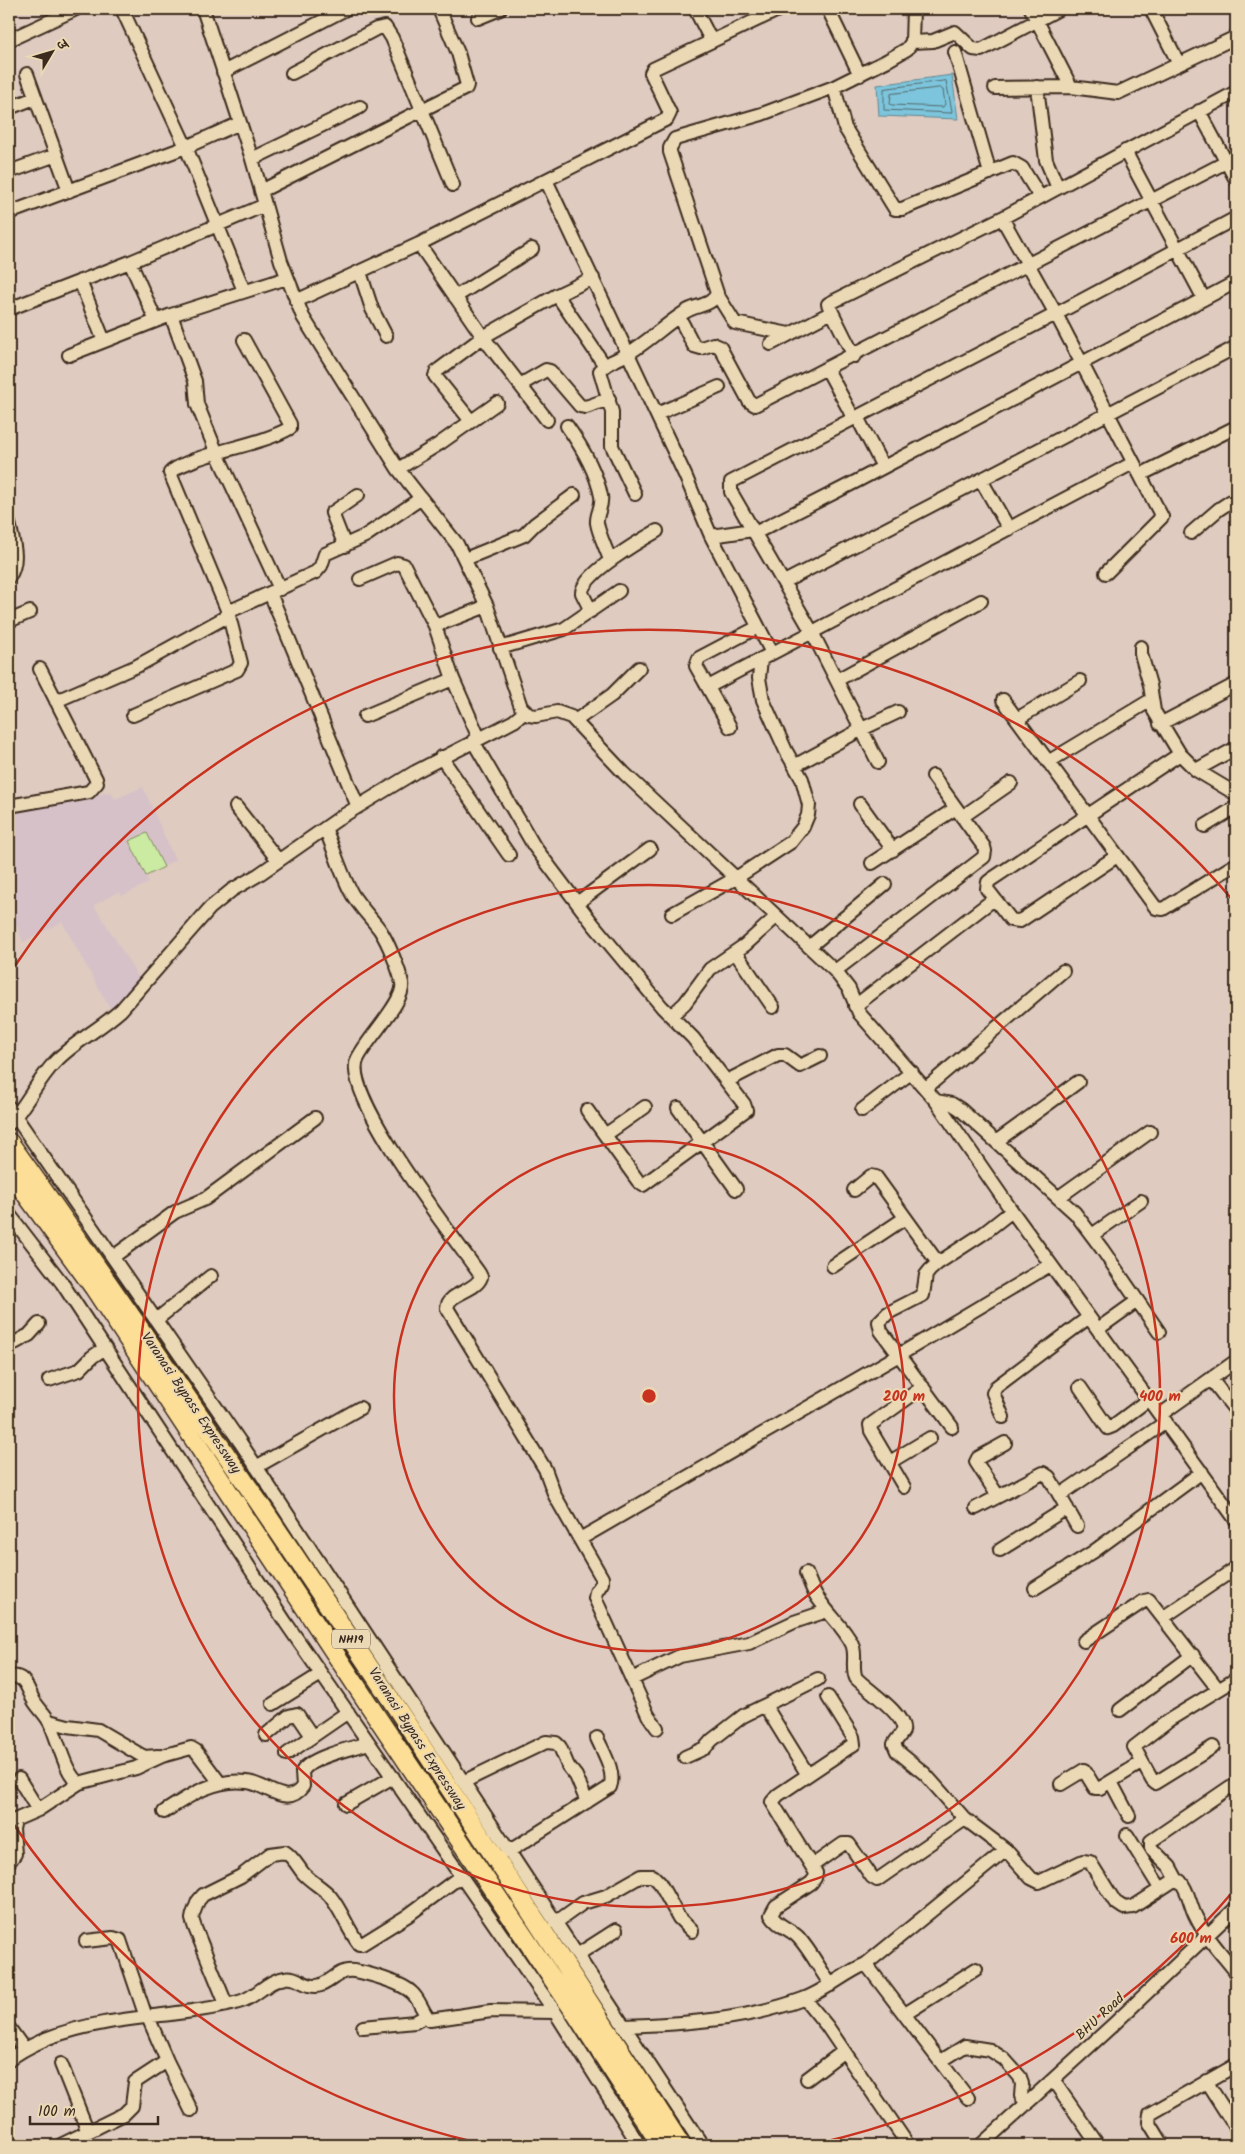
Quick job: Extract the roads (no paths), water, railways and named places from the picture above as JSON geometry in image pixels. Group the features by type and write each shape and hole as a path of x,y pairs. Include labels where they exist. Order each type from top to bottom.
{"highway":[{"name":"Varanasi Bypass Expressway","path":"9,1142 130,1313 389,1696 681,2145"},
{"name":"Varanasi Bypass Expressway","path":"9,1171 94,1288 372,1711 576,2014 661,2145"}],"street":[{"path":"122,9 186,147 244,291"},
{"path":"203,9 252,160 287,278 303,317 353,400 398,469 420,499 446,529 465,559 487,606 521,708 525,712 536,716 557,712 564,713 575,722 624,773 835,971 849,989 855,1006 936,1101 1050,1265 1236,1520"},
{"path":"223,72 346,9"},
{"path":"261,190 468,86 458,53 438,9"},
{"path":"478,18 500,9"},
{"path":"695,9 711,40"},
{"path":"296,301 419,244 670,117 670,113 651,71 711,40 780,9"},
{"path":"828,9 860,74"},
{"path":"635,494 612,446 612,412 600,374 601,368 628,353 686,311 708,303 717,293 670,152 672,143 675,139 762,114 834,87 907,49 912,42 913,9"},
{"path":"912,42 933,41 956,32 973,49 981,50 1035,14 1059,9"},
{"path":"1152,9 1180,64"},
{"path":"9,40 70,10"},
{"path":"1035,14 1071,87"},
{"path":"292,73 376,28 385,27 392,38 453,185"},
{"path":"995,88 1071,87 1118,93 1236,36"},
{"path":"955,52 990,172"},
{"path":"27,74 69,191"},
{"path":"834,87 845,128 895,209 902,209 1013,163 1022,168 1040,197"},
{"path":"1037,87 1046,160 1058,188"},
{"path":"854,356 828,304 1002,218 1236,92"},
{"path":"9,108 35,98"},
{"path":"252,160 360,107"},
{"path":"1200,111 1231,159 1236,180"},
{"path":"9,213 186,147 240,123"},
{"path":"1125,151 1179,248 1204,299"},
{"path":"9,172 56,155"},
{"path":"679,317 694,346 701,348 713,344 720,347 752,405 760,403 854,356 1026,264 1231,159"},
{"path":"546,180 657,414 711,536 758,627 767,656 759,678 761,694 786,751 802,779 808,805 808,816 803,827 791,842 736,878 672,914"},
{"path":"9,309 130,262 265,205"},
{"path":"1002,218 1026,264 1056,314 1161,514 1161,520 1106,573"},
{"path":"878,762 812,632 731,492 731,482 1056,314 1236,218"},
{"path":"419,244 483,337 547,420"},
{"path":"455,297 532,250"},
{"path":"130,262 156,320"},
{"path":"360,272 372,309 386,336"},
{"path":"69,355 170,315 287,278"},
{"path":"471,421 435,376 435,373 483,337 557,295 593,278"},
{"path":"80,281 104,341"},
{"path":"711,536 754,531 884,467 1236,282"},
{"path":"557,295 605,366"},
{"path":"715,297 720,300 736,323 789,334"},
{"path":"771,344 832,312"},
{"path":"170,315 195,381 197,404 275,591 358,807"},
{"path":"132,715 237,670 241,663 240,653 228,612 170,473 176,468 216,452 260,440 287,430 290,426 244,340"},
{"path":"784,582 1236,348"},
{"path":"828,369 884,467"},
{"path":"520,385 546,370 550,371 580,406 586,407 609,399"},
{"path":"657,414 719,387"},
{"path":"398,469 497,403"},
{"path":"567,426 591,466 601,495 602,502 597,522 610,560"},
{"path":"708,687 1009,529 1137,469 1236,427"},
{"path":"981,480 1009,529"},
{"path":"345,546 332,513 358,495"},
{"path":"465,559 524,535 535,524 574,495"},
{"path":"1192,533 1219,509 1236,498"},
{"path":"56,700 137,666 224,618 228,612 316,572 321,566 325,554 365,536 420,499"},
{"path":"9,524 16,553 13,571 9,577"},
{"path":"591,612 582,593 582,588 610,560 656,531"},
{"path":"360,579 400,563 406,569 434,626 476,740 534,846 626,965 693,1038 744,1104 746,1110 643,1185 638,1181 587,1110"},
{"path":"500,648 558,632 572,625 619,591"},
{"path":"837,680 981,601"},
{"path":"434,626 487,606"},
{"path":"9,621 30,612"},
{"path":"730,727 696,666 699,658 758,627"},
{"path":"1141,647 1141,654 1150,685 1151,700 1160,724 1180,754 1196,770 1236,794"},
{"path":"575,722 612,695 639,668"},
{"path":"9,806 89,792 96,787 96,779 40,669"},
{"path":"365,716 453,679"},
{"path":"1017,719 1080,681"},
{"path":"1160,724 1236,684"},
{"path":"1003,700 1154,906 1159,909 1236,864"},
{"path":"1048,762 1151,700"},
{"path":"525,712 514,721 441,757 358,807 232,890 212,907 121,1010 104,1026 75,1044 54,1063 11,1116 113,1257 256,1467 702,2145"},
{"path":"796,766 862,729 898,712"},
{"path":"1196,770 1236,748"},
{"path":"1117,856 1020,921 1011,920 987,889 988,882 1180,754"},
{"path":"441,757 509,855"},
{"path":"835,971 984,857 984,847 933,776"},
{"path":"872,863 1011,783"},
{"path":"860,804 893,850"},
{"path":"236,807 278,860"},
{"path":"1205,826 1236,807"},
{"path":"325,828 350,890 385,938 402,982 401,997 357,1059 355,1073 360,1091 377,1125 415,1185 481,1277 478,1283 450,1300 447,1308 546,1469 555,1496 602,1580 595,1598 648,1715 657,1728"},
{"path":"577,903 650,849"},
{"path":"809,947 885,884"},
{"path":"855,1006 994,899"},
{"path":"671,1016 690,997 706,973 735,952 776,917"},
{"path":"735,952 773,1007"},
{"path":"926,1088 1063,970"},
{"path":"726,1082 778,1055 785,1055 800,1066 820,1056"},
{"path":"862,1110 912,1072"},
{"path":"997,1142 1078,1082"},
{"path":"936,1101 952,1104 960,1109 1075,1213 1159,1332"},
{"path":"605,1135 645,1107"},
{"path":"678,1108 736,1189"},
{"path":"113,1257 175,1212 205,1199 315,1118"},
{"path":"1059,1198 1150,1132"},
{"path":"854,1190 874,1176 938,1263"},
{"path":"1092,1235 1141,1201"},
{"path":"952,1427 881,1331 879,1322 888,1313 923,1295 926,1275 938,1263 973,1241 1012,1211"},
{"path":"9,1214 62,1283 321,1674 555,2012 638,2145"},
{"path":"833,1266 906,1218"},
{"path":"580,1539 899,1355 1050,1265"},
{"path":"156,1320 211,1276"},
{"path":"1098,1329 1137,1301"},
{"path":"1003,1417 993,1393 996,1387 1089,1317"},
{"path":"9,1346 29,1335 40,1324"},
{"path":"49,1380 79,1370 105,1348"},
{"path":"1060,1495 1163,1419 1236,1361"},
{"path":"1211,1379 1236,1411"},
{"path":"904,1486 871,1432 870,1424 923,1387"},
{"path":"1080,1387 1108,1428 1149,1399"},
{"path":"256,1467 360,1408"},
{"path":"890,1462 930,1438"},
{"path":"998,1496 976,1462 978,1458 1005,1443"},
{"path":"976,1508 1043,1472 1049,1477 1077,1526"},
{"path":"1035,1588 1093,1552 1202,1472"},
{"path":"1000,1550 1067,1508"},
{"path":"1164,1617 1236,1568"},
{"path":"806,1573 818,1599 844,1631 853,1646 855,1652 854,1673 856,1678 884,1700 902,1725 902,1731 894,1744 897,1751 925,1774 965,1819 1006,1850 1030,1878 1039,1882 1083,1861 1090,1862 1115,1902 1124,1908 1133,1907 1160,1888 1177,1880"},
{"path":"1084,1641 1147,1600 1152,1602 1164,1617 1218,1689"},
{"path":"632,1679 680,1656 749,1643 794,1622 827,1611"},
{"path":"1120,1710 1193,1655"},
{"path":"274,1704 321,1674"},
{"path":"9,1677 15,1676 24,1680 34,1702 49,1721 72,1776 79,1783"},
{"path":"1213,1747 1155,1783 1134,1750 1135,1746 1169,1720 1236,1678"},
{"path":"685,1757 701,1750 739,1719 818,1679"},
{"path":"828,1697 853,1738 854,1744 778,1795 772,1802 816,1872 815,1878 811,1883 776,1906 772,1915 774,1921 801,1941 831,1986"},
{"path":"766,1707 808,1775"},
{"path":"287,1754 348,1712"},
{"path":"266,1734 290,1716 297,1714 312,1736"},
{"path":"49,1721 102,1732 144,1757 162,1756"},
{"path":"508,1852 606,1791 613,1781 597,1738"},
{"path":"463,1782 546,1742 552,1742 560,1747 568,1766 576,1776 587,1802"},
{"path":"164,1812 200,1790 220,1782 259,1784 280,1796 290,1795 297,1792 303,1786 302,1772 306,1766 318,1760 369,1743"},
{"path":"9,1862 13,1858 16,1849 13,1829 14,1822 18,1818 38,1810 79,1783 136,1768 162,1756 191,1748 196,1751 220,1782"},
{"path":"1061,1784 1084,1770 1096,1788 1100,1788 1142,1763"},
{"path":"346,1804 393,1777"},
{"path":"19,1779 38,1810"},
{"path":"1111,1782 1129,1816"},
{"path":"1236,1788 1230,1787 1151,1841 1151,1848 1170,1867 1177,1880 1184,1887 1195,1916 1207,1936 1236,1972"},
{"path":"813,1865 846,1844 851,1846 872,1877 877,1880 965,1819"},
{"path":"1127,1835 1160,1888"},
{"path":"623,2026 677,2024 749,2014 805,1999 831,1986 866,1964 1006,1850"},
{"path":"226,2004 195,1928 192,1919 193,1914 202,1895 244,1875 270,1854 285,1852 291,1856 304,1874 330,1897 342,1914 346,1926 359,1944 362,1944 407,1916 461,1876"},
{"path":"555,1923 583,1903 601,1898 636,1879 649,1875 656,1878 680,1918 692,1931"},
{"name":"BHU Road","path":"981,2145 1236,1908"},
{"path":"577,1956 616,1930"},
{"path":"86,1941 113,1938 120,1940 147,2017 191,2110"},
{"path":"866,1964 968,2098"},
{"path":"905,2014 976,1969"},
{"path":"9,2060 24,2049 59,2034 85,2026 226,2004 252,1997 273,1982 285,1977 294,1978 314,1986 322,1985 337,1973 346,1970 356,1971 402,1986 416,1998 426,2016 435,2020 491,2011 555,2012"},
{"path":"805,1999 844,2051 908,2145"},
{"path":"363,2027 415,2022 426,2016"},
{"path":"9,2028 24,2049"},
{"path":"941,2061 965,2046 990,2050 1004,2059 1020,2077 1022,2084 1021,2096 1027,2104"},
{"path":"807,2079 844,2051"},
{"path":"61,2145 129,2110 133,2102 135,2082 167,2062"},
{"path":"62,2064 88,2132"},
{"path":"1163,2145 1149,2122 1150,2114 1236,2065"},
{"path":"1052,2080 1098,2145"},
{"path":"1206,2081 1236,2128"}],"water":[{"path":"952,75 958,119 879,116 877,85"}]}
